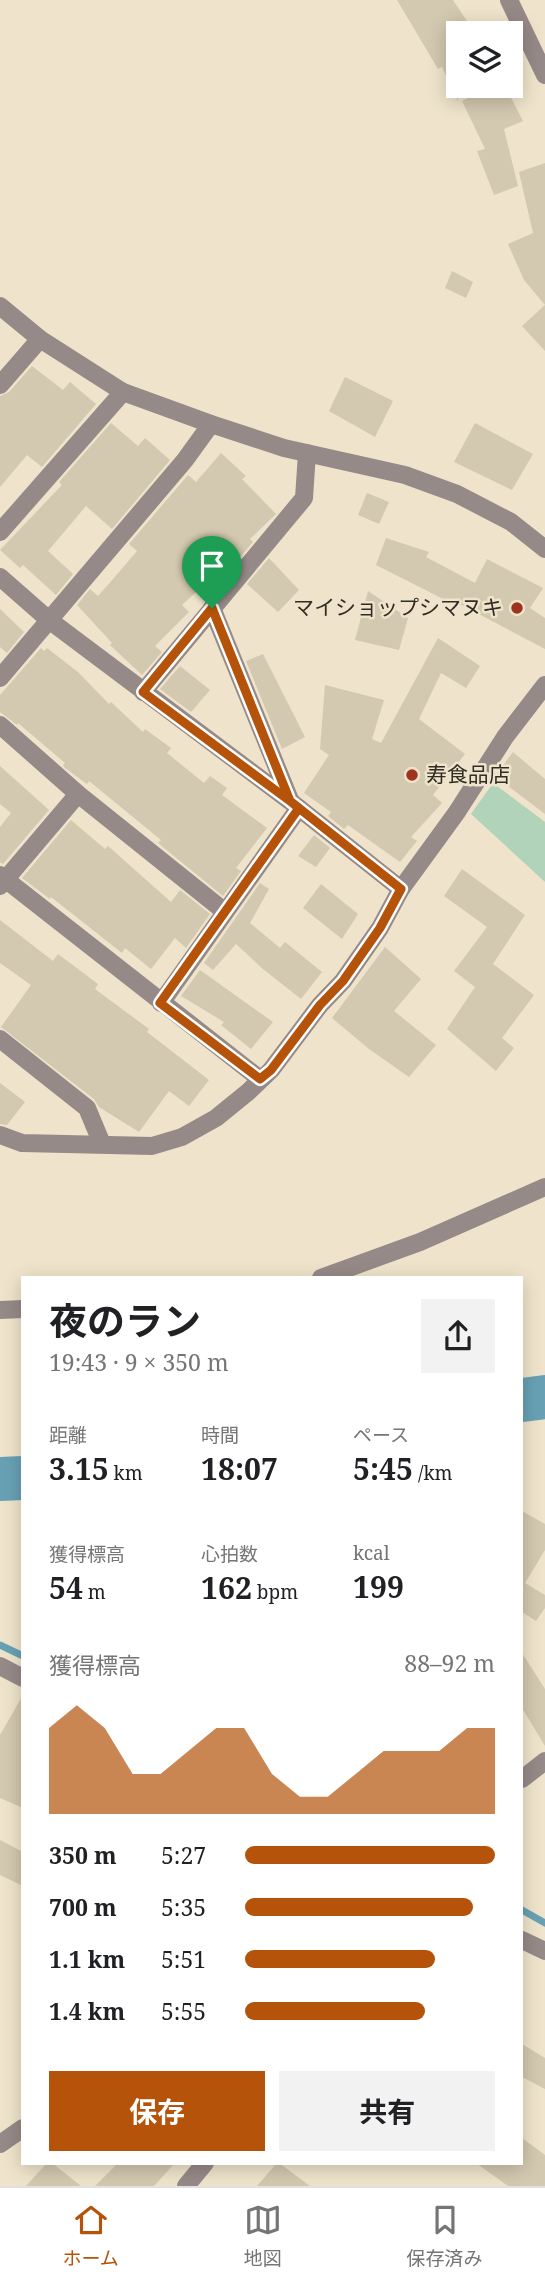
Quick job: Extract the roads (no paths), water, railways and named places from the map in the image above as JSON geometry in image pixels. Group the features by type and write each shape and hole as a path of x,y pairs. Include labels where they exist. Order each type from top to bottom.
{"street":[{"path":"509,0 545,75"},
{"path":"0,306 40,339 123,391 211,424 307,453 405,475 457,494 510,522 545,549"},
{"path":"0,385 40,339"},
{"path":"0,532 123,391"},
{"path":"0,678 185,460 211,424"},
{"path":"143,692 304,498 307,453"},
{"path":"0,577 49,620 401,889"},
{"path":"212,608 294,805"},
{"path":"0,1135 22,1143 152,1146 182,1137 216,1118 271,1070 320,1005 343,981 380,928 401,889 457,812 505,737 545,685"},
{"path":"0,725 78,794 224,911"},
{"path":"78,794 2,880 260,1079"},
{"path":"160,1003 294,805"},
{"path":"0,1039 88,1108 102,1144"},
{"path":"326,1276 420,1241 545,1187"},
{"path":"0,1310 21,1309"},
{"path":"0,1666 21,1677"},
{"path":"523,1778 545,1761"},
{"path":"523,1940 545,1951"},
{"path":"0,2144 21,2129"},
{"path":"186,2186 203,2165"}],"waterway":[{"path":"523,1400 545,1397"},
{"path":"0,1479 21,1478"},
{"path":"0,1645 21,1655"},
{"path":"523,1911 545,1923"}],"place":[{"name":"マイショップシマヌキ","path":"517,608"},
{"name":"寿食品店","path":"412,775"}]}
